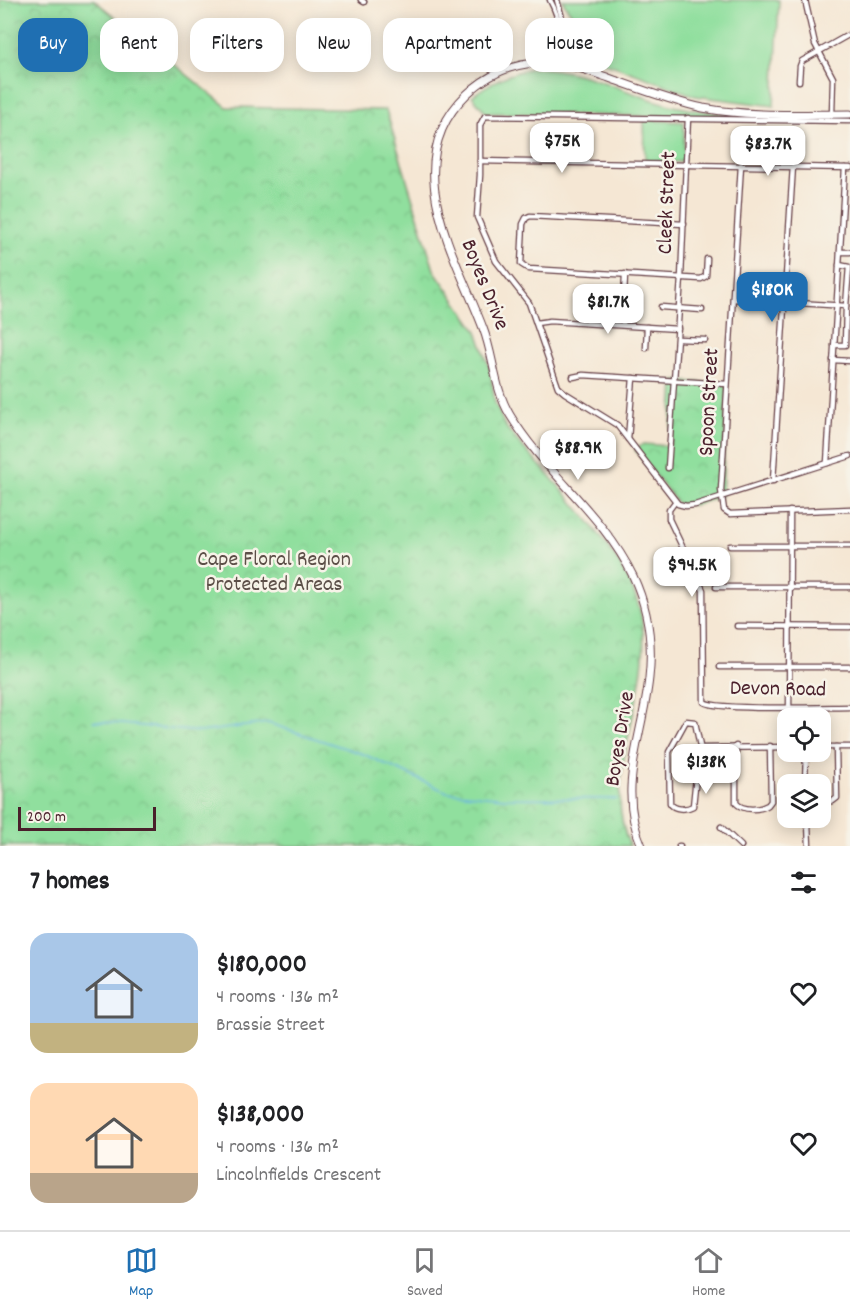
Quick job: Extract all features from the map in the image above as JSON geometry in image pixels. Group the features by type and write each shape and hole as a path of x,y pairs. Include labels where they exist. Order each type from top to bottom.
{"main road":[{"name":"Boyes Drive","path":"525,64 500,71 475,86 462,98 449,116 438,142 434,160 434,189 453,260 482,326 506,408 529,443 622,555 643,603 649,630 650,665 630,790 633,823 642,846"},
{"name":"Boyes Drive","path":"585,72 662,97 703,107 742,112 850,114"}],"street":[{"path":"550,0 558,18"},
{"path":"557,0 562,18"},
{"path":"805,0 818,52 833,78 832,114"},
{"path":"799,81 800,63 805,58 850,34"},
{"path":"850,122 485,117 480,125 477,213 496,261 529,303 554,379 561,390 613,422 675,501 681,505 688,506 850,456"},
{"name":"Cleek Street","path":"668,468 678,339 688,118"},
{"path":"480,161 848,168 836,306 827,464"},
{"name":"Spoon Street","path":"722,496 741,165"},
{"path":"773,481 793,166"},
{"path":"684,224 530,216 523,224 520,259 523,267 529,269 681,278 705,278 707,259"},
{"path":"840,252 850,252"},
{"path":"834,345 845,345 845,306 849,267 839,265"},
{"path":"623,325 625,274"},
{"path":"733,299 845,306"},
{"path":"661,307 702,310"},
{"path":"536,322 678,329"},
{"path":"646,348 647,327"},
{"path":"678,339 705,340"},
{"path":"833,360 850,361"},
{"path":"573,377 583,375 727,384"},
{"path":"627,440 633,378"},
{"path":"722,496 724,510 730,514 850,509"},
{"name":"Devon Road","path":"675,501 669,510 669,519 703,590 703,695 706,704 850,707"},
{"path":"789,707 790,511"},
{"path":"730,546 850,546"},
{"path":"716,587 850,587"},
{"path":"737,626 850,627"},
{"path":"719,667 850,667"},
{"path":"687,721 695,722 702,748 703,764 696,777 694,804 688,808 672,807 668,755 682,726 687,721"},
{"path":"736,746 736,802 744,808 761,808 768,806 771,801 770,747"},
{"path":"702,748 777,747"},
{"path":"831,747 850,747"},
{"path":"831,801 837,798 836,747"},
{"path":"721,827 741,846"},
{"path":"807,828 809,846"}],"green space":[{"name":"Cape Floral Region Protected Areas","path":"0,0 94,0 116,18 100,18 100,72 178,72 178,68 227,107 386,110 434,270 477,331 490,370 495,403 504,424 600,536 624,572 639,607 644,637 642,667 620,789 622,818 630,846 0,846"},
{"path":"562,0 779,0 774,106 695,96 614,66 614,18 574,18"},
{"path":"525,70 525,72 570,72 670,105 758,118 486,113 472,96 486,86"},
{"path":"644,120 684,122 684,159 680,162 645,161"},
{"path":"674,381 727,384 722,496 695,505 678,504 635,450 643,444 670,446"}],"waterway":[{"path":"93,721 200,732 268,723 363,754 447,792 505,798 617,799"}]}
